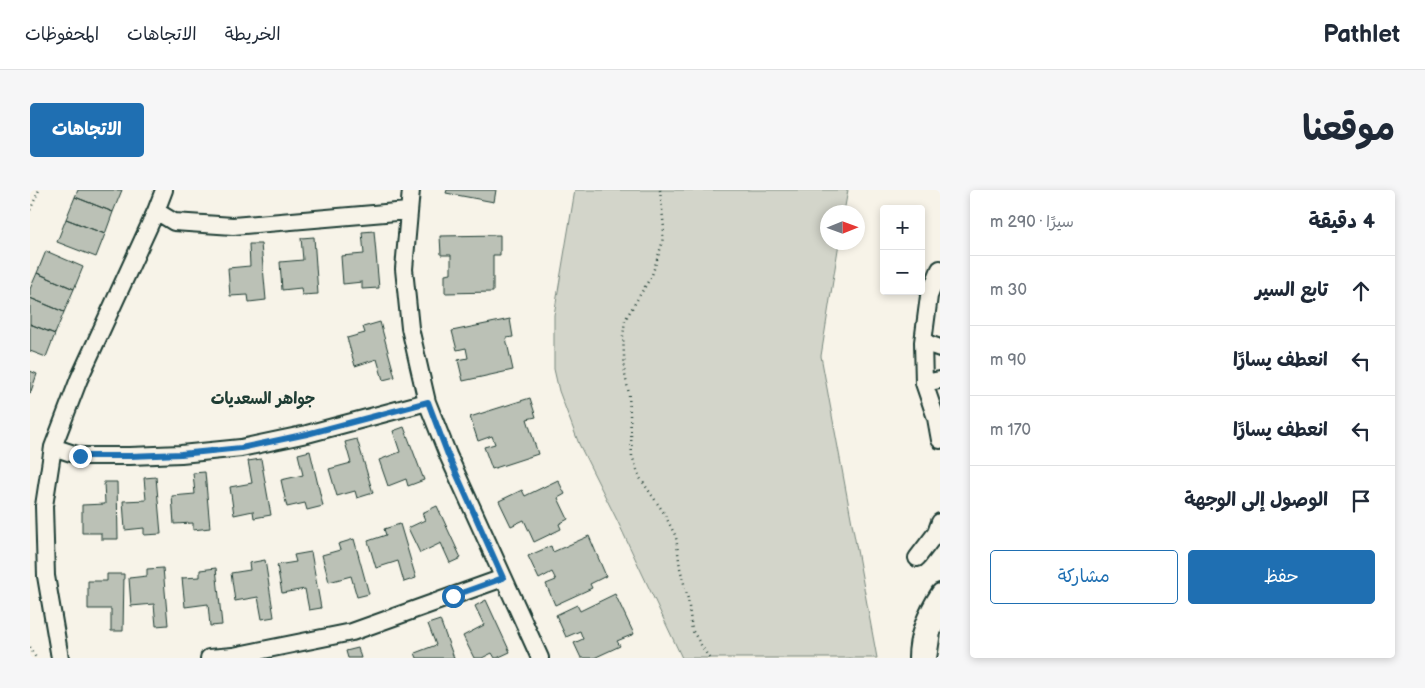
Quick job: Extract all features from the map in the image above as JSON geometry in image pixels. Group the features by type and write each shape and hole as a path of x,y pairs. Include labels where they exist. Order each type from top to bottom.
{"street":[{"path":"60,658 46,576 44,506 54,447 79,379 164,190"},
{"path":"411,190 404,269 410,328 428,402 448,455 540,658"},
{"path":"156,211 174,222 233,226 408,211"},
{"path":"940,269 929,296 923,342 932,382 940,440"},
{"path":"923,342 940,348"},
{"path":"54,447 80,456 181,454 241,448 307,434 428,402"},
{"path":"917,558 936,533 940,522"},
{"path":"209,658 233,656 352,632 503,578"},
{"path":"917,658 917,646 922,626 940,592"},
{"path":"928,658 932,632 940,615"}],"path":[{"path":"30,210 39,190"},
{"path":"660,190 664,228 662,244 652,276 625,320 623,336 625,375 629,394 632,456 640,478 664,513 676,537 692,630 709,658"},
{"path":"30,647 36,658"}],"shaded area":[{"path":"575,190 848,190 845,205 820,205 820,250 838,250 821,356 877,658 682,658 579,444 559,391 554,369 554,315"}],"building":[{"path":"78,190 122,190 113,212 75,197"},
{"path":"447,190 496,190 494,202 446,193"},
{"path":"75,197 113,212 105,234 66,219"},
{"path":"66,219 105,234 96,257 57,242"},
{"path":"374,231 379,288 362,289 362,282 343,284 341,256 364,254 362,232"},
{"path":"500,235 500,255 493,255 493,292 445,293 445,274 451,273 451,255 441,255 440,236"},
{"path":"314,237 318,294 302,295 301,288 282,290 280,262 303,260 301,238"},
{"path":"249,244 261,244 266,300 249,302 248,295 230,296 228,268 250,266"},
{"path":"46,251 83,267 74,289 37,273"},
{"path":"37,273 74,289 64,312 30,298 30,289"},
{"path":"30,298 64,312 55,334 30,324"},
{"path":"510,319 513,337 506,338 513,370 463,381 458,360 468,358 466,348 457,350 452,331"},
{"path":"380,322 395,377 383,380 377,359 355,366 347,338 365,333 363,327"},
{"path":"30,324 55,334 46,357 30,351"},
{"path":"30,371 37,374 30,394"},
{"path":"530,398 536,417 527,419 538,454 492,469 484,447 495,444 492,436 478,441 470,417"},
{"path":"404,427 424,480 408,486 406,479 388,486 379,460 400,452 393,431"},
{"path":"357,439 373,493 357,498 355,491 337,496 329,469 351,463 345,442"},
{"path":"310,451 323,506 307,510 305,503 287,507 281,480 303,475 298,454"},
{"path":"261,459 271,515 254,518 253,511 234,515 230,487 252,483 248,461"},
{"path":"205,472 210,528 193,530 193,523 174,524 172,496 195,494 193,473"},
{"path":"156,477 161,534 144,535 144,528 125,530 123,501 146,500 144,478"},
{"path":"558,480 565,494 558,498 568,519 559,524 561,529 534,542 524,520 511,526 499,501 522,490 525,496"},
{"path":"104,482 117,482 118,539 101,539 101,533 82,533 82,505 105,504"},
{"path":"437,506 461,558 450,563 441,543 420,553 408,528 425,520 422,513"},
{"path":"400,524 416,578 404,582 398,561 376,568 368,541 386,535 384,529"},
{"path":"589,536 606,576 590,584 592,588 555,605 546,584 556,580 552,572 539,579 528,556 551,546 553,552"},
{"path":"354,539 369,594 357,597 351,576 329,582 322,555 340,550 338,544"},
{"path":"311,552 321,608 309,610 305,589 282,593 277,565 296,562 294,555"},
{"path":"265,560 274,617 262,619 258,597 235,601 231,573 250,570 249,563"},
{"path":"163,568 168,625 156,626 154,604 131,606 129,578 147,576 147,569"},
{"path":"216,568 222,625 210,626 208,604 185,607 182,578 200,577 200,570"},
{"path":"107,574 124,574 123,631 111,631 111,609 88,609 88,581 107,581"},
{"path":"615,594 634,634 617,641 620,646 594,658 581,658 574,643 583,639 580,631 566,637 556,615 577,605 580,611"},
{"path":"486,600 510,652 497,658 492,653 482,658 474,658 463,636 484,625 475,606"},
{"path":"440,620 454,658 417,658 415,653 436,645 428,624"},
{"path":"358,648 361,658 348,658 346,651"}],"district":[{"name":"جواهر السعديات","path":"263,399"}],"route":[{"path":"80,456 181,454 241,448 307,434 428,402 448,455 503,578 453,596"}]}
